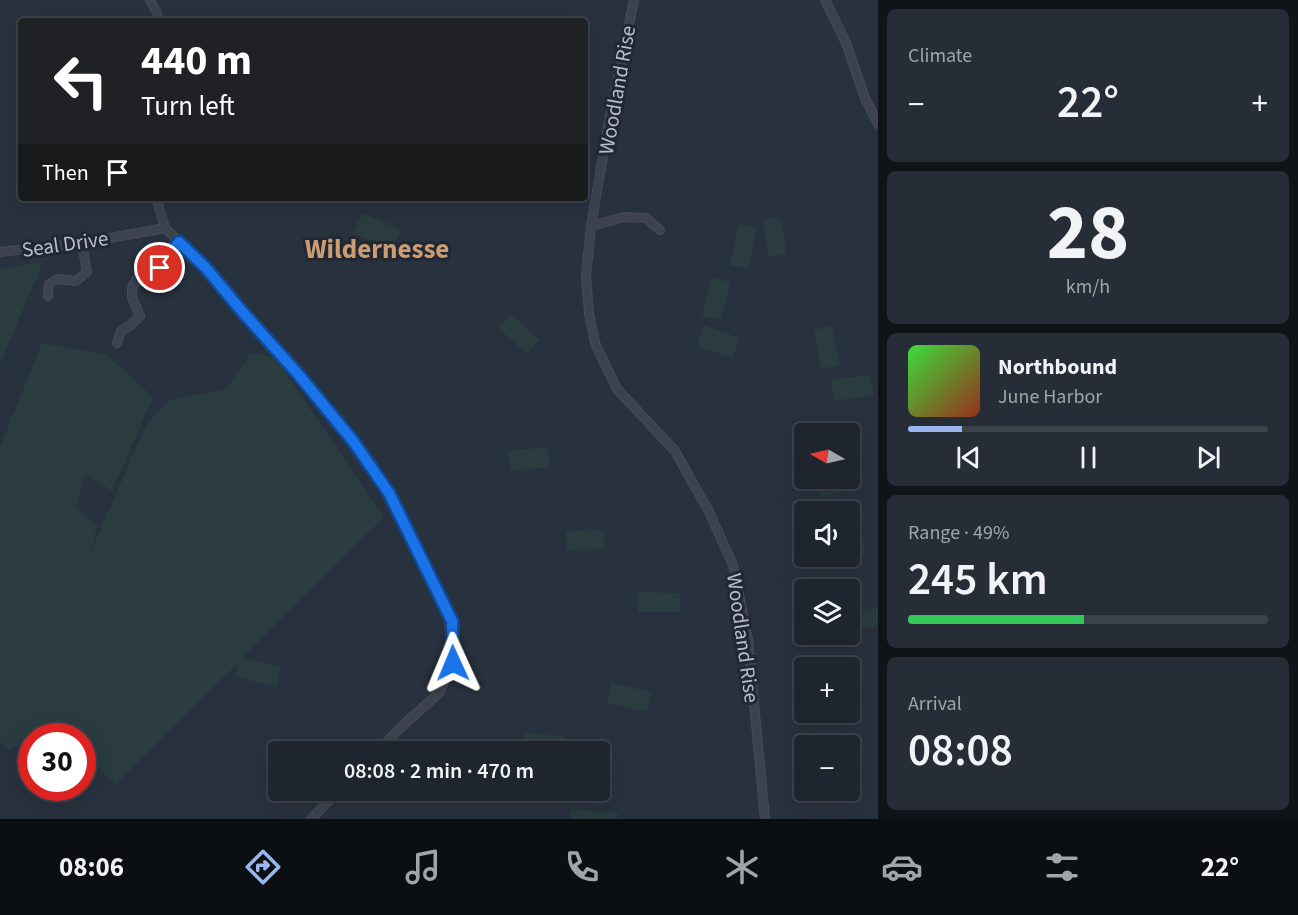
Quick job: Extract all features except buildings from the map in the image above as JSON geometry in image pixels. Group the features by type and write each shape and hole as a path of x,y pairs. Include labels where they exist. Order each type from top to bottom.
{"street":[{"path":"150,0 158,18"},
{"name":"Woodland Rise","path":"634,0 609,121 591,226 586,276 589,313 599,352 616,389 675,451 709,512 733,565 748,640 765,819"},
{"path":"825,0 846,43 865,98 878,124"},
{"path":"157,201 165,228 206,268 353,441 389,493 452,621 453,663 439,693 389,741"},
{"path":"591,226 624,217 646,218 660,230"},
{"name":"Seal Drive","path":"0,252 82,243 165,228"},
{"path":"117,343 121,331 140,316 132,297 132,288 138,277 160,268 179,242"},
{"path":"48,296 49,284 58,279 76,281 87,272 82,243"},
{"path":"311,819 328,801"}],"shaded area":[{"path":"362,213 401,229 393,249 354,234"},
{"path":"780,217 787,254 769,257 762,220"},
{"path":"739,224 757,228 748,269 730,265"},
{"path":"43,262 0,364 0,269"},
{"path":"711,277 730,282 721,320 702,316"},
{"path":"511,314 540,340 527,354 498,328"},
{"path":"704,325 740,338 732,358 697,346"},
{"path":"832,326 840,365 821,369 814,330"},
{"path":"42,343 106,354 153,397 112,491 85,473 76,508 97,526 90,554 146,425 169,400 226,389 251,353 275,357 384,517 243,657 281,667 276,687 236,677 239,662 115,785 96,766 96,723 18,723 18,746 7,751 0,741 0,447"},
{"path":"870,375 874,395 834,401 831,380"},
{"path":"547,447 550,467 510,471 508,451"},
{"path":"819,489 847,489 822,497"},
{"path":"604,530 605,549 567,550 566,531"},
{"path":"860,534 862,534 866,554 860,555"},
{"path":"638,592 680,593 680,612 638,612"},
{"path":"878,607 878,627 860,629 860,610"},
{"path":"611,683 652,692 647,712 607,703"},
{"path":"524,732 565,737 564,741 523,741"},
{"path":"571,809 618,813 617,819 570,819"}],"district":[{"name":"Wildernesse","path":"377,249"}],"route":[{"path":"160,268 179,242 195,256 353,441 389,493 452,621 453,663"}]}
